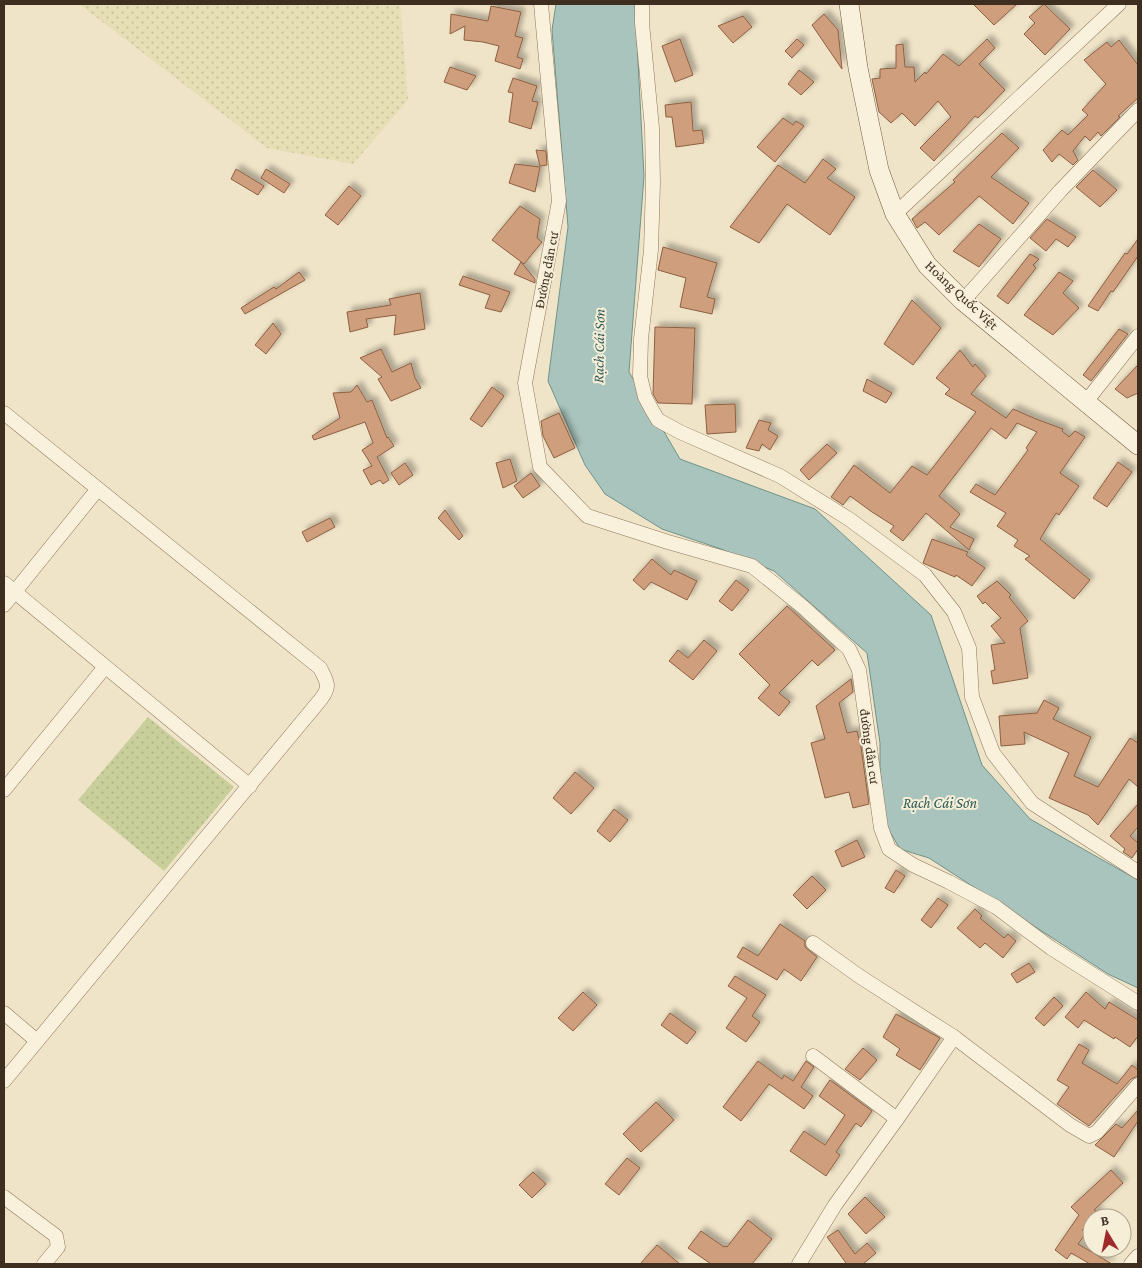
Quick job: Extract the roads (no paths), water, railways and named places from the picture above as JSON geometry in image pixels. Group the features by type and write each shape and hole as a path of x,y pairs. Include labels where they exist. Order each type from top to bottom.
{"street":[{"name":"Đường dân cư","path":"541,4 559,201 525,383 540,467 587,516"},
{"path":"642,4 642,23 652,128 653,191 651,250 641,339 640,376 645,397 652,410 658,420 680,432 780,476 849,519 925,575 954,612 969,648 972,697 993,753 1032,803 1138,872"},
{"name":"Hoàng Quốc Việt","path":"849,4 858,68 877,160 888,197 895,214 927,265 963,301 1138,445"},
{"path":"895,214 1119,4"},
{"path":"963,301 1060,191 1138,110"},
{"path":"1085,403 1138,336"},
{"path":"4,413 97,490 320,668 328,683 326,692 321,699 4,1081"},
{"path":"4,605 9,588 97,490"},
{"name":"đường dân cư","path":"587,516 752,566 803,607 849,649 859,670 882,828 889,849 913,866 949,882 996,907 1051,948 1138,1004"},
{"path":"9,588 250,786"},
{"path":"4,790 105,666"},
{"path":"813,943 859,976 954,1037 1070,1125 1089,1136 1097,1132 1138,1085"},
{"path":"4,1013 37,1041"},
{"path":"799,1264 835,1205 898,1119 954,1037"},
{"path":"813,1056 898,1119"},
{"path":"4,1197 56,1236 58,1247 44,1264"},
{"path":"1131,1264 1138,1256"}],"water":[{"name":"Rạch Cái Sơn","path":"556,4 635,4 644,176 629,372 680,459 815,509 931,615 982,765 1030,819 1138,880 1138,988 1108,974 929,858 900,849 886,825 880,769 880,743 867,653 774,571 721,549 662,529 605,494 585,465 548,381 568,227 552,30"}]}
